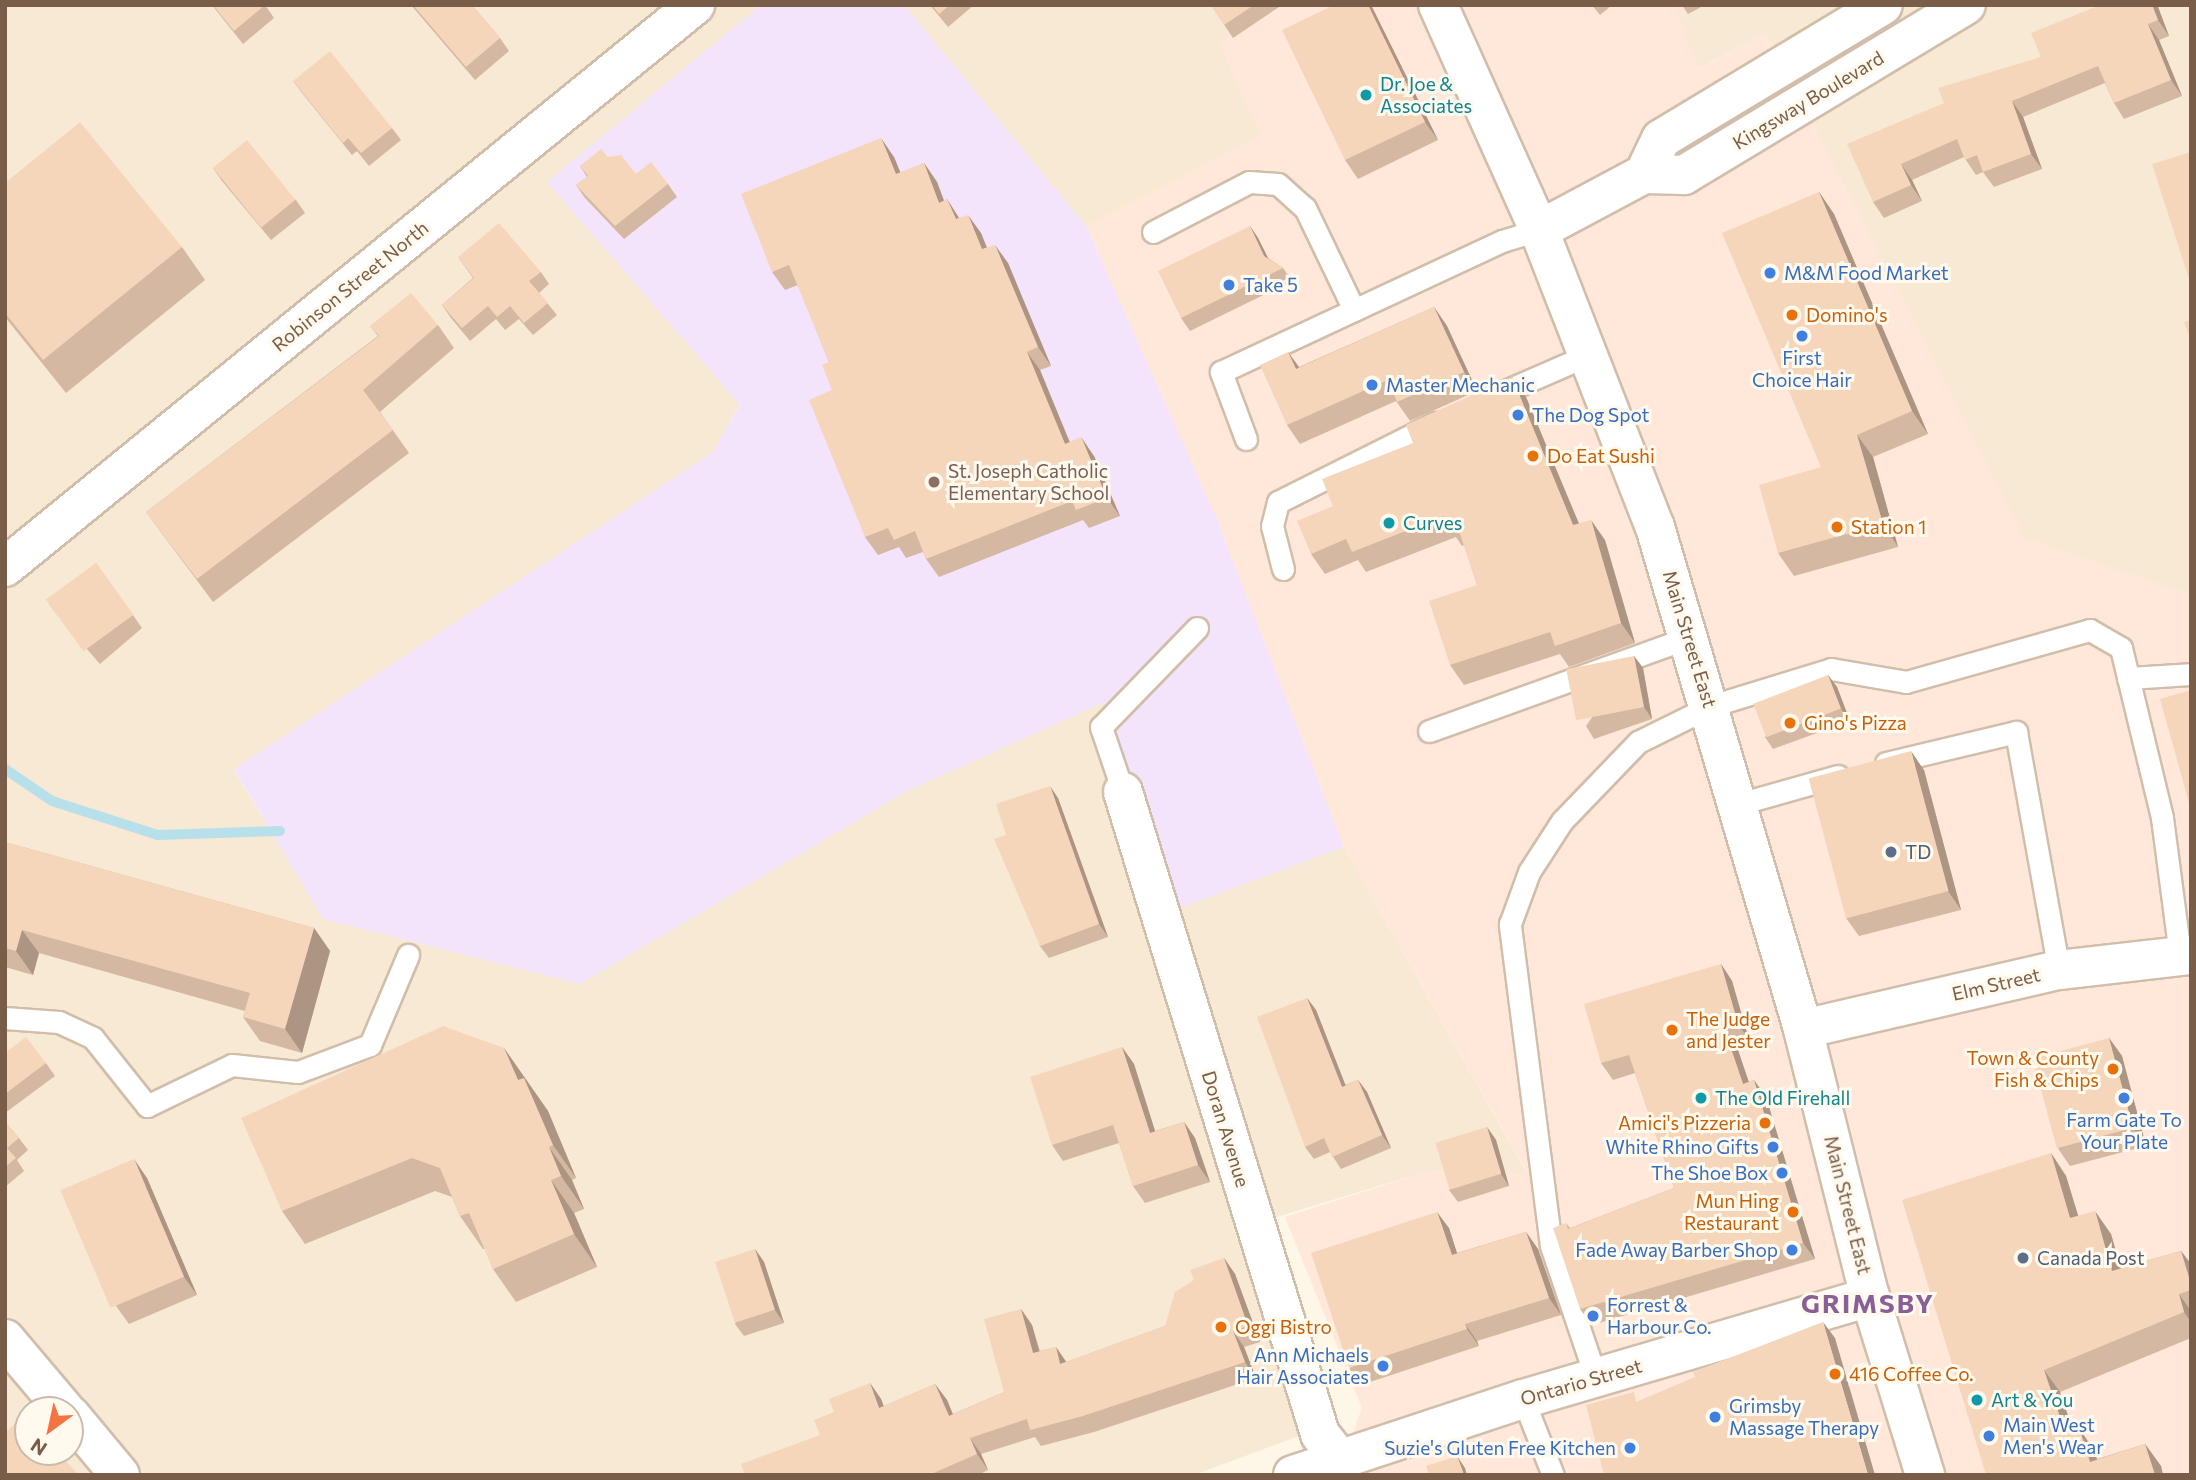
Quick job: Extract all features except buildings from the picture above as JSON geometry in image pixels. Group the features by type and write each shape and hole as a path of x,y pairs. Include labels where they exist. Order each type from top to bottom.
{"street":[{"name":"Robinson Street North","path":"5,567 695,5"},
{"name":"Main Street East","path":"1438,5 1539,230 1590,354 1690,637 1711,706 1735,805 1803,1029 1871,1297 1924,1475"},
{"path":"1644,174 1661,139 1883,5"},
{"name":"Kingsway Boulevard","path":"1539,230 1644,174 1684,175 1966,5"},
{"name":"Doran Avenue","path":"1123,792 1320,1434 1344,1467"},
{"name":"Elm Street","path":"1803,1029 2059,970 2186,955"},
{"name":"Ontario Street","path":"1293,1475 1344,1467 1523,1399 1871,1297"},
{"path":"5,1339 53,1396"},
{"path":"84,1432 120,1475"}],"lane":[{"path":"1153,232 1249,182 1278,184 1306,208 1354,310"},
{"path":"1246,439 1221,372 1354,310 1539,230"},
{"path":"1283,569 1272,526 1278,502 1462,411 1590,354"},
{"path":"1123,792 1101,727 1197,628"},
{"path":"1596,1378 1551,1246 1510,924 1529,872 1562,821 1639,742 1711,706 1831,669 1906,682 2090,631 2121,648 2162,818 2186,955"},
{"path":"1430,731 1690,637"},
{"path":"2128,678 2191,674"},
{"path":"1735,805 2016,732 2059,970"},
{"path":"5,1018 59,1022 93,1038 146,1106 232,1065 298,1072 370,1045 408,955"},
{"path":"1523,1399 1553,1475"}],"shaded area":[{"path":"5,5 761,5 548,182 740,404 713,452 234,770 323,919 580,984 907,791 1105,702 1176,908 1344,847 1528,1175 1428,1171 1234,1230 1307,1433 1194,1475 5,1475"},
{"name":"St. Joseph Catholic Elementary School","path":"761,5 904,5 1086,226 1214,512 1344,847 1177,909 1105,702 907,791 580,984 323,919 234,769 713,452 740,405 547,182"},
{"path":"904,5 1269,5 1220,44 1261,136 1086,226"},
{"path":"1269,5 1673,5 1699,69 1766,33 2025,538 2191,595 2191,1475 1337,1475 1362,1408 1285,1217 1428,1171 1528,1174 1344,847 1214,512 1086,226 1260,136 1220,44"},
{"path":"1673,5 2191,5 2191,595 2025,539 1766,33 1698,69"}],"waterway":[{"path":"5,769 52,801 158,835 280,831"}],"place":[{"name":"Dr. Joe & Associates","path":"1366,95"},
{"name":"M&M Food Market","path":"1770,273"},
{"name":"Take 5","path":"1229,285"},
{"name":"Domino's","path":"1792,315"},
{"name":"First Choice Hair","path":"1802,336"},
{"name":"Master Mechanic","path":"1372,385"},
{"name":"The Dog Spot","path":"1518,415"},
{"name":"Do Eat Sushi","path":"1533,456"},
{"name":"St. Joseph Catholic Elementary School","path":"934,482"},
{"name":"Curves","path":"1389,523"},
{"name":"Station 1","path":"1837,527"},
{"name":"Gino's Pizza","path":"1790,723"},
{"name":"TD","path":"1891,852"},
{"name":"The Judge and Jester","path":"1672,1030"},
{"name":"Town & County Fish & Chips","path":"2113,1069"},
{"name":"The Old Firehall","path":"1701,1098"},
{"name":"Farm Gate To Your Plate","path":"2124,1098"},
{"name":"Amici's Pizzeria","path":"1765,1123"},
{"name":"White Rhino Gifts","path":"1773,1147"},
{"name":"The Shoe Box","path":"1782,1173"},
{"name":"Mun Hing Restaurant","path":"1793,1212"},
{"name":"Fade Away Barber Shop","path":"1792,1250"},
{"name":"Canada Post","path":"2023,1258"},
{"name":"Forrest & Harbour Co.","path":"1593,1316"},
{"name":"Oggi Bistro","path":"1221,1327"},
{"name":"Ann Michaels Hair Associates","path":"1383,1366"},
{"name":"416 Coffee Co.","path":"1835,1374"},
{"name":"Art & You","path":"1977,1400"},
{"name":"Grimsby Massage Therapy","path":"1715,1417"},
{"name":"Main West Men's Wear","path":"1989,1436"},
{"name":"Suzie's Gluten Free Kitchen","path":"1630,1448"}],"district":[{"name":"GRIMSBY","path":"1868,1303"}]}
